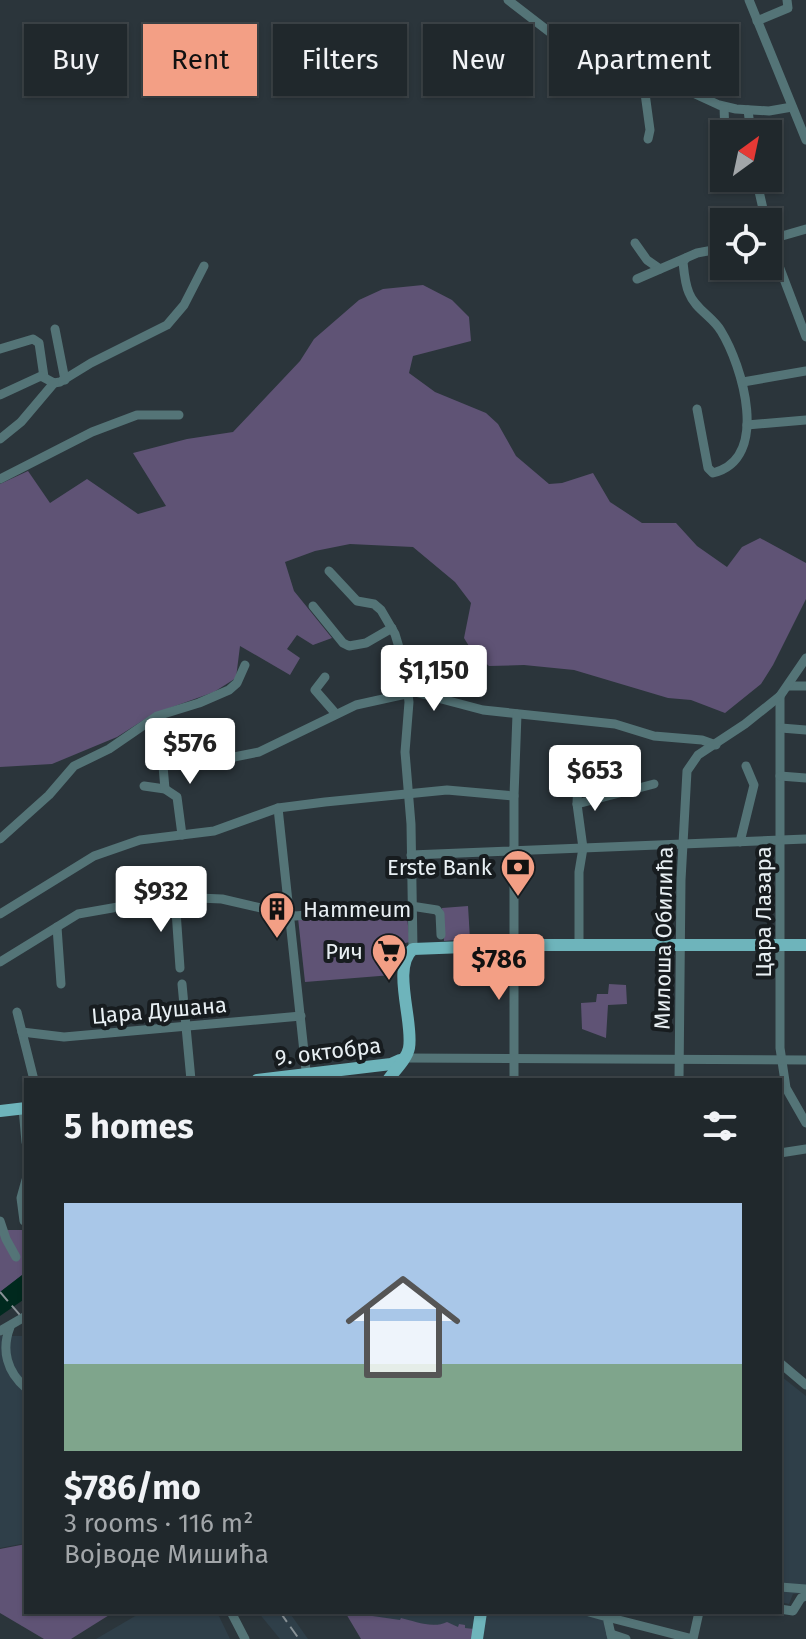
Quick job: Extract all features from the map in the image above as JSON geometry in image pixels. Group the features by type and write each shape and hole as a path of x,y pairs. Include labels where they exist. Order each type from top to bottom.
{"main road":[{"path":"388,1078 409,1046 403,969 410,951 515,945 806,945"},
{"name":"9. октобра","path":"307,1077 395,1063 403,1058"},
{"path":"372,1066 385,1078"},
{"path":"0,1111 24,1108"},
{"path":"477,1639 481,1614"}],"street":[{"path":"508,0 549,32"},
{"path":"749,0 806,137"},
{"path":"757,21 783,12 788,8 787,0"},
{"path":"645,96 650,130 648,139"},
{"path":"700,96 724,107 748,110 769,111 792,107"},
{"path":"724,107 724,120"},
{"path":"748,110 749,120"},
{"path":"782,235 806,229"},
{"path":"635,243 647,260 660,269"},
{"path":"637,279 686,258 710,252"},
{"path":"686,258 683,262 688,293 723,333 743,382 747,425 741,451 725,470 713,473 708,468 697,409"},
{"path":"0,439 21,422 54,383 167,325 184,305 204,266"},
{"path":"782,275 806,337"},
{"path":"55,329 65,380"},
{"path":"0,349 36,340 44,377"},
{"path":"743,382 806,371"},
{"path":"0,395 38,377 54,383"},
{"path":"0,479 92,432 137,415 179,415"},
{"path":"747,425 806,420"},
{"path":"329,571 357,601 377,606 392,628 401,651 408,692 405,752 411,855 410,951 393,949"},
{"path":"313,606 343,643 349,646 366,643 392,628"},
{"name":"Милоша Обилића","path":"679,1078 680,945 687,771 695,758 780,696 806,658"},
{"path":"0,839 49,795 74,766 109,749 157,716 229,690 237,683 245,665"},
{"path":"325,677 311,689 336,714"},
{"path":"788,686 806,686"},
{"path":"165,789 163,766 168,760 234,757 259,752 370,700 408,692 425,693 476,709 615,724 654,736 702,740 716,745"},
{"name":"Цара Лазара","path":"780,696 781,1059 786,1088 806,1123"},
{"path":"514,1078 517,714"},
{"path":"781,728 806,730"},
{"path":"740,842 754,785 746,766"},
{"path":"780,776 806,778"},
{"path":"578,778 577,804 583,848 579,872 579,945"},
{"path":"577,804 654,784"},
{"path":"144,786 165,789 179,799 182,835"},
{"path":"0,914 73,868 111,849 140,840 220,829 278,808 458,790 514,796"},
{"path":"278,808 307,1077"},
{"path":"411,855 806,839"},
{"path":"175,897 180,968"},
{"path":"0,962 74,916 175,897 214,897 290,915 411,906 439,912 441,935"},
{"path":"57,927 61,984"},
{"path":"182,984 191,1078"},
{"path":"17,1012 34,1078"},
{"name":"Цара Душана","path":"22,1032 58,1038 301,1016"},
{"path":"403,1058 806,1060"},
{"path":"782,1153 806,1149"},
{"path":"24,1187 21,1198 24,1221"},
{"path":"0,1221 16,1257"},
{"path":"24,1317 5,1329 8,1364 13,1375 24,1386"},
{"path":"782,1365 806,1385"},
{"path":"782,1587 806,1589"},
{"path":"782,1609 793,1611 801,1598 806,1596"},
{"path":"232,1614 245,1639"},
{"path":"596,1614 693,1639 699,1614"},
{"path":"607,1617 611,1636 626,1639"}],"shaded area":[{"path":"423,285 452,300 469,317 471,341 413,356 409,373 435,392 486,413 498,424 516,456 549,484 593,473 610,502 642,523 676,523 697,546 727,567 742,547 760,538 806,563 806,599 761,684 725,713 691,700 668,698 574,670 524,665 489,666 472,651 464,638 471,603 455,582 413,547 350,544 315,551 285,562 294,591 332,638 313,645 297,635 287,649 300,658 290,675 240,646 236,678 214,692 153,714 117,737 52,764 0,767 0,484 28,471 50,503 87,479 138,514 166,506 133,453 187,439 233,432 300,361 314,339 359,300 383,289"},
{"path":"468,906 470,939 444,941 442,908"},
{"path":"406,909 410,942 386,947 392,975 305,982 298,918"},
{"path":"609,984 626,985 627,1004 608,1005 606,1038 582,1029 581,1003 596,1002 597,994 608,994"},
{"path":"0,1230 23,1230 24,1274 0,1292"},
{"path":"24,1274 24,1299 0,1316 0,1292"},
{"path":"0,1336 24,1336 24,1543 0,1548"},
{"path":"782,1377 806,1396 806,1593 793,1594 789,1604 782,1602"},
{"path":"24,1544 24,1614 111,1614 71,1639 44,1639 0,1613 0,1549"},
{"path":"139,1614 218,1614 230,1639 96,1639"},
{"path":"260,1614 290,1614 308,1639 280,1639"},
{"path":"346,1614 401,1618 430,1625 447,1622 475,1629 474,1639 361,1639"},
{"path":"352,1614 594,1614 602,1618 612,1639 483,1639 484,1630"}],"railway":[{"path":"0,1292 24,1320"},
{"path":"281,1614 299,1639"}],"place":[{"name":"Erste Bank","path":"518,898"},
{"name":"Hammeum","path":"277,940"},
{"name":"Рич","path":"389,982"}]}
